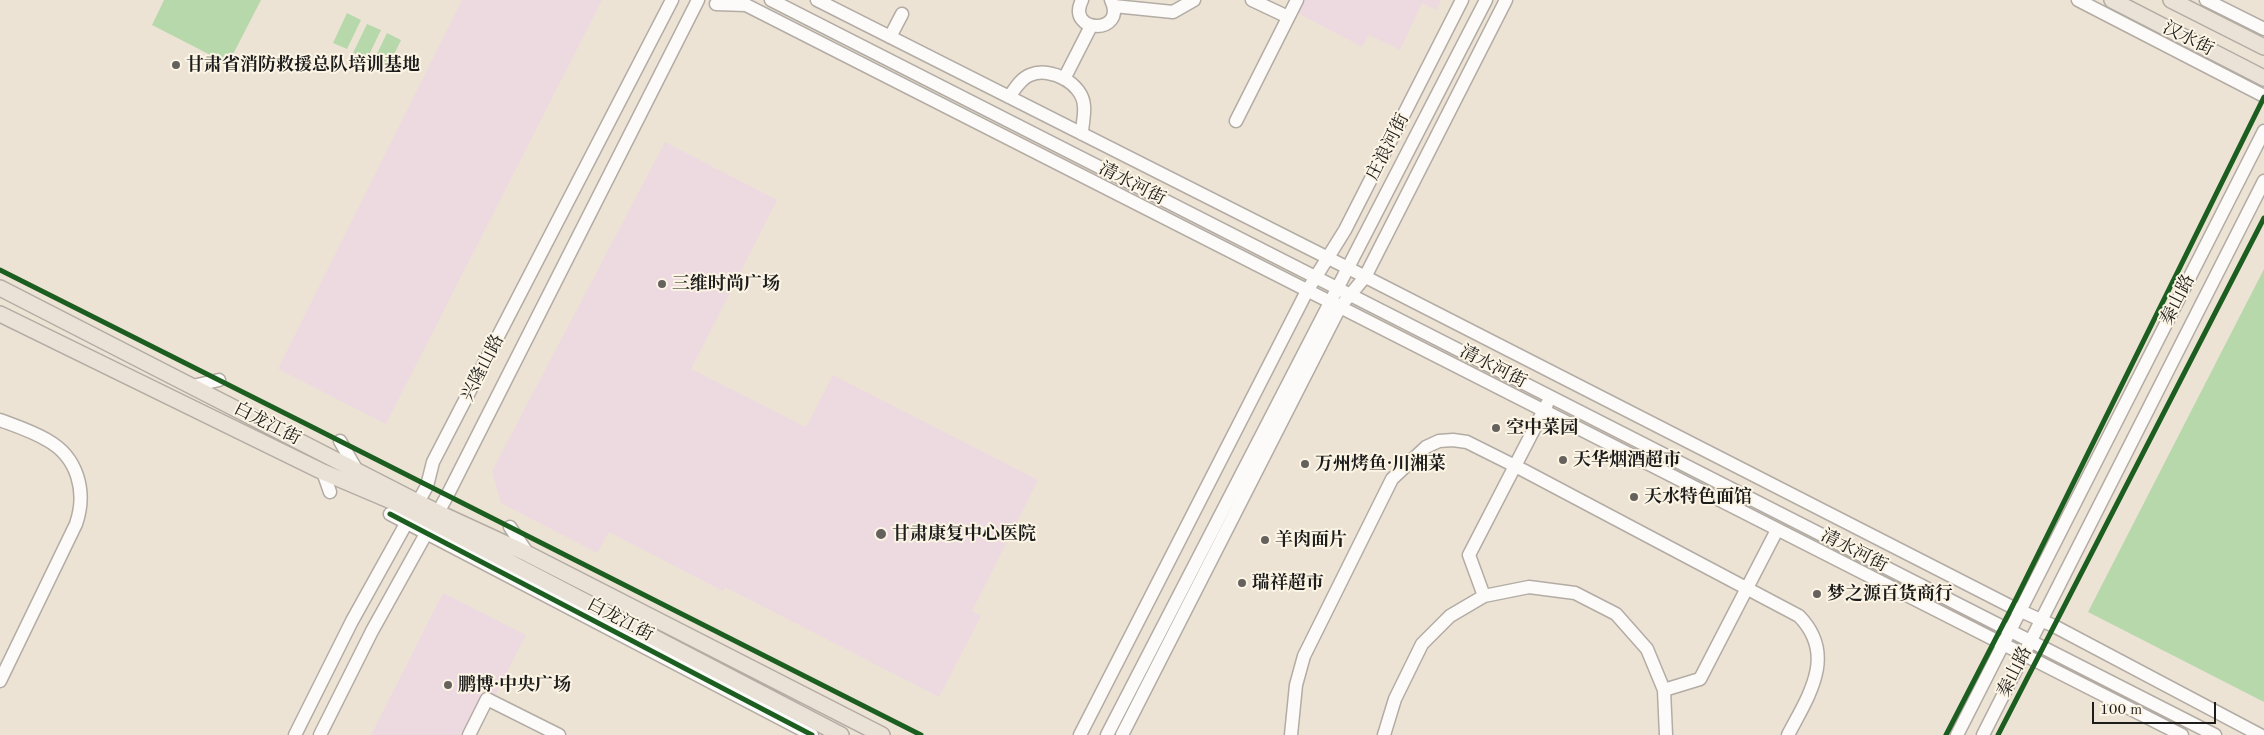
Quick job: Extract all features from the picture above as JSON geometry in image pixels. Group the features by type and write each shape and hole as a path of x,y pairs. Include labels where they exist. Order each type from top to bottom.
{"main road":[{"name":"汉水街","path":"2112,0 2264,78"},
{"name":"汉水街","path":"2170,0 2183,4 2264,47"},
{"path":"2200,46 2213,21"},
{"name":"白龙江街","path":"0,288 356,469 412,512"},
{"name":"白龙江街","path":"0,314 323,472 432,522 841,735"},
{"name":"白龙江街","path":"432,522 528,554 882,735"}],"street":[{"name":"兴隆山路","path":"294,735 352,621 427,486 434,462 672,0"},
{"name":"兴隆山路","path":"320,735 372,631 432,522 698,0"},
{"name":"清水河街","path":"771,0 2215,735"},
{"path":"817,0 2041,620 2260,735"},
{"path":"1082,0 1079,8 1081,17 1091,26 1100,26 1108,22 1113,15 1112,3 1173,12 1194,0"},
{"path":"1252,0 1288,17"},
{"path":"1236,121 1297,0"},
{"name":"庄浪河街","path":"1080,735 1308,291 1363,195 1462,0"},
{"path":"1122,735 1335,304 1338,288 1486,0"},
{"path":"1107,735 1335,304 1350,295 1365,277 1506,0"},
{"path":"2078,0 2264,96"},
{"path":"2206,0 2264,29"},
{"path":"716,4 746,5 2182,735"},
{"path":"890,37 902,14"},
{"path":"2158,23 2169,47"},
{"path":"1064,79 1091,26"},
{"path":"1452,105 1454,63"},
{"path":"1009,97 1021,81 1030,75 1046,73 1064,79 1080,92 1084,106 1082,134"},
{"name":"秦山路","path":"1957,735 2264,132"},
{"path":"1363,195 1394,178"},
{"name":"秦山路","path":"1983,735 2264,181"},
{"path":"1380,204 1409,190"},
{"path":"193,386 219,380"},
{"path":"1484,596 1469,555 1551,397"},
{"path":"0,420 40,436 62,451 77,473 82,499 76,524 0,681"},
{"path":"1660,470 1676,436"},
{"path":"1291,735 1296,685 1304,656 1392,479 1426,447 1439,441 1453,440 1467,442 1515,466 1799,616 1809,626 1815,638 1818,652 1813,686 1788,735"},
{"path":"340,441 356,469"},
{"path":"323,472 330,492"},
{"name":"白龙江街","path":"390,514 412,512"},
{"name":"白龙江街","path":"432,522 519,582 812,735"},
{"path":"510,527 528,554"},
{"path":"1664,690 1700,679 1777,530"},
{"path":"501,558 519,582"},
{"path":"1384,735 1395,699 1422,644 1450,616 1484,596 1529,587 1575,593 1616,614 1647,649 1664,690 1666,735"},
{"path":"610,631 635,629"},
{"path":"469,735 487,699 559,735"}],"shaded area":[{"path":"462,0 602,0 386,424 278,369"},
{"path":"1303,0 1441,0 1436,10 1422,3 1400,50 1369,35 1362,47 1296,12"},
{"path":"665,142 777,200 691,369 806,427 833,375 1038,480 972,611 981,616 939,697 725,587 723,591 609,532 597,553 501,503 492,471"},
{"name":"鹏博·中央广场","path":"443,593 526,635 475,735 371,735"}],"green space":[{"path":"164,0 261,0 228,64 152,25"},
{"path":"347,13 361,20 347,49 333,43"},
{"path":"367,24 381,30 367,59 353,53"},
{"path":"387,33 401,40 387,69 373,62"},
{"path":"2264,269 2264,702 2088,612"}],"cycle path":[{"path":"1946,735 2012,607 2264,97"},
{"path":"1998,735 2264,218"},
{"path":"0,270 921,735"},
{"path":"390,514 812,735"}],"place":[{"name":"甘肃省消防救援总队培训基地","path":"176,65"},
{"name":"三维时尚广场","path":"662,284"},
{"name":"空中菜园","path":"1496,428"},
{"name":"天华烟酒超市","path":"1563,460"},
{"name":"万州烤鱼·川湘菜","path":"1305,464"},
{"name":"天水特色面馆","path":"1634,497"},
{"name":"甘肃康复中心医院","path":"881,534"},
{"name":"羊肉面片","path":"1265,540"},
{"name":"瑞祥超市","path":"1242,583"},
{"name":"梦之源百货商行","path":"1817,594"},
{"name":"鹏博·中央广场","path":"448,685"}]}
